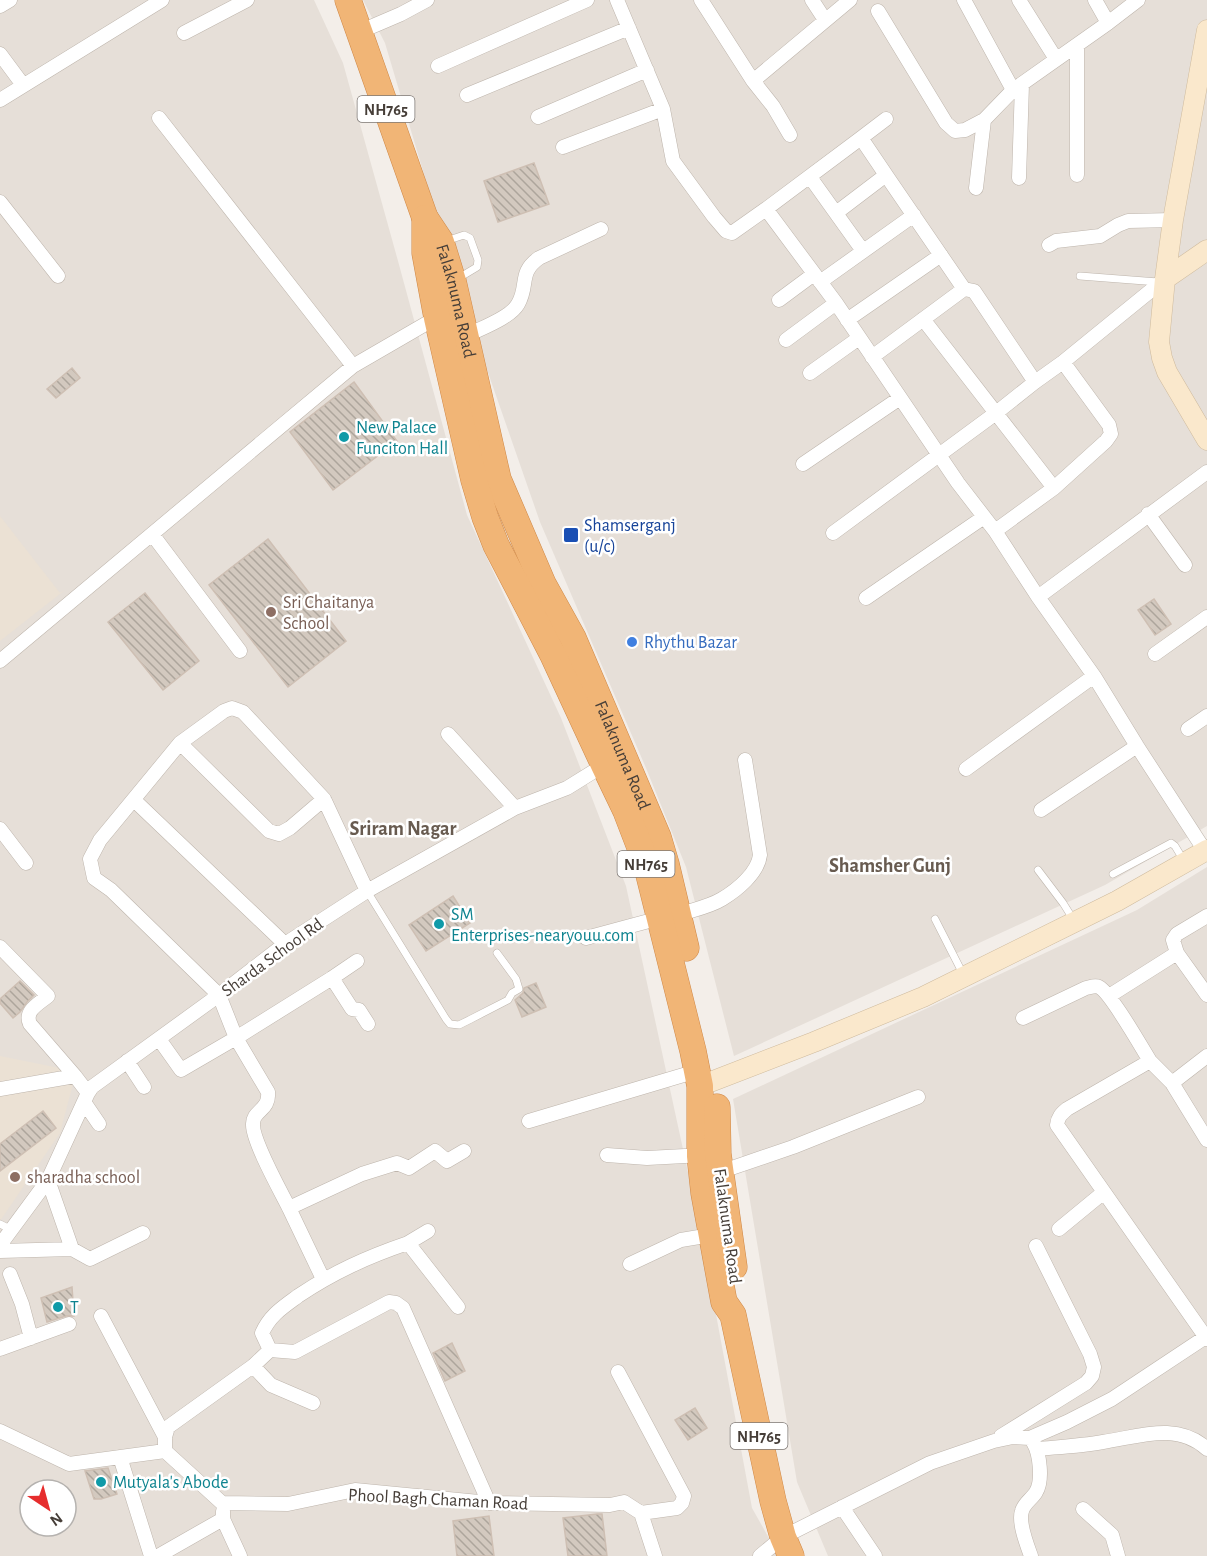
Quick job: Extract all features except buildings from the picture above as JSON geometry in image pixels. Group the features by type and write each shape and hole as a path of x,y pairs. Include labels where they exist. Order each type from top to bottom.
{"highway":[{"name":"Falaknuma Road","path":"348,0 425,218 441,242 456,293 498,479 543,584 573,638 614,763"},
{"name":"Falaknuma Road","path":"425,218 425,253 437,318 474,480 485,517 496,545 553,656 658,837 666,864 669,917 693,1051 704,1079 712,1160 738,1295 733,1315"},
{"name":"Falaknuma Road","path":"712,1160 711,1235 724,1302 733,1315 773,1500 787,1546"}],"main road":[{"path":"1207,30 1203,79 1162,280 1159,342 1167,372 1207,440"},
{"path":"1162,280 1207,250"},
{"path":"704,1079 814,1042 922,997 1117,901 1206,851"}],"street":[{"path":"0,6 10,0"},
{"path":"0,100 162,0"},
{"path":"184,33 247,0"},
{"path":"359,32 402,14 426,0"},
{"path":"438,66 587,0"},
{"path":"617,0 663,109 673,162 726,231 732,233 766,210 886,119"},
{"path":"701,0 790,135"},
{"path":"812,0 825,20"},
{"path":"753,81 850,0"},
{"path":"964,0 1017,87 1019,178"},
{"path":"1019,0 1056,60"},
{"path":"1095,0 1108,23"},
{"path":"878,10 946,123 955,131 965,130 984,120 1017,87 1138,0"},
{"path":"467,95 628,28"},
{"path":"1077,45 1077,175"},
{"path":"0,54 23,85"},
{"path":"538,117 647,70"},
{"path":"563,147 663,109"},
{"path":"159,118 353,366"},
{"path":"976,188 984,120"},
{"path":"861,138 964,289 974,291 1035,382"},
{"path":"836,213 886,176"},
{"path":"810,177 863,251"},
{"path":"0,202 58,276"},
{"path":"766,210 836,303 958,483 995,531 1094,676 1206,851"},
{"path":"779,300 863,251 914,215"},
{"path":"1049,245 1056,241 1100,236 1128,221 1173,220"},
{"path":"466,336 508,314 517,306 522,295 526,273 531,264 539,258 601,230"},
{"path":"847,320 941,255"},
{"path":"833,533 1063,362 1162,280"},
{"path":"872,357 964,289"},
{"path":"0,661 353,366 437,318 456,293"},
{"path":"786,340 836,303"},
{"path":"923,319 1054,488"},
{"path":"810,373 859,338"},
{"path":"995,531 1054,488 1111,434 1109,425 1063,362"},
{"path":"802,464 900,398"},
{"path":"1038,597 1207,472"},
{"path":"1148,514 1185,565"},
{"path":"866,598 984,517"},
{"path":"152,534 240,651"},
{"path":"1155,654 1207,617"},
{"path":"966,769 1094,676"},
{"path":"323,1279 260,1147 253,1124 254,1117 267,1104 268,1092 236,1038 219,995 111,890 94,878 90,859 100,840 180,744 224,711 232,708 243,712 324,799 367,891"},
{"path":"1188,729 1207,716"},
{"path":"448,734 515,808"},
{"path":"180,744 268,831 279,834 290,828 324,799"},
{"path":"1041,810 1137,746"},
{"path":"586,938 669,917 720,900 739,887 757,866 760,855 745,760"},
{"name":"Sharda School Rd","path":"0,1245 6,1227 48,1180 92,1087 285,944 367,891 515,808 567,788 614,763"},
{"path":"134,800 285,944"},
{"path":"0,829 26,863"},
{"path":"1207,916 1178,934 1173,940 1177,953 1207,995"},
{"path":"0,947 48,996 29,1013 27,1018 75,1076 99,1124"},
{"path":"1108,996 1177,953"},
{"path":"159,1039 181,1070 357,961"},
{"path":"332,978 352,1009 359,1010 368,1024"},
{"path":"1023,1018 1093,986 1102,988 1150,1061 1172,1083 1207,1140"},
{"path":"1172,1083 1207,1056"},
{"path":"127,1061 144,1087"},
{"path":"1034,1443 1112,1400 1207,1337 1057,1125 1058,1119 1066,1109 1150,1061"},
{"path":"0,1089 75,1076"},
{"path":"529,1121 704,1079"},
{"path":"607,1155 712,1160 772,1155 918,1097"},
{"path":"289,1208 362,1174 397,1163 409,1168 435,1151 447,1161 464,1151"},
{"path":"48,1180 72,1250"},
{"path":"1059,1229 1104,1192"},
{"path":"270,1350 262,1333 267,1322 277,1311 323,1279 370,1256 408,1243 428,1231"},
{"path":"0,1251 72,1250 90,1259 143,1233"},
{"path":"630,1264 681,1240 711,1235"},
{"path":"408,1243 458,1307"},
{"path":"993,1441 1086,1383 1092,1376 1094,1367 1084,1341 1036,1246"},
{"path":"10,1274 22,1304 31,1338"},
{"path":"240,1556 224,1519 222,1503 165,1451 168,1427 253,1366 270,1350 295,1352 389,1302 396,1303 403,1308 489,1503"},
{"path":"101,1316 165,1437"},
{"path":"0,1349 69,1324"},
{"path":"253,1366 271,1385 313,1403"},
{"path":"618,1372 684,1496 677,1508 641,1513 655,1556"},
{"path":"0,1431 69,1464 165,1451"},
{"path":"760,1556 787,1546 842,1507 930,1463 993,1441 1013,1437 1034,1443 1102,1443 1157,1433 1184,1435 1200,1442 1207,1449"},
{"path":"1031,1556 1021,1523 1021,1514 1026,1502 1038,1489 1039,1477 1034,1443"},
{"path":"120,1457 151,1556"},
{"name":"Phool Bagh Chaman Road","path":"222,1503 288,1504 356,1490 489,1503 610,1504 624,1502 641,1513"},
{"path":"842,1507 875,1556"},
{"path":"1083,1509 1112,1535 1118,1556"},
{"path":"158,1556 224,1519"}],"lane":[{"path":"1080,276 1162,280"},
{"path":"1113,874 1171,843 1185,863"},
{"path":"1038,870 1074,922"},
{"path":"367,891 452,1025 459,1025 508,1000 512,993 519,989 516,979 497,953"},
{"path":"935,919 964,976"}],"shaded area":[{"path":"0,0 314,0 343,63 467,515 561,718 626,886 699,1223 752,1508 779,1556 0,1556"},
{"path":"363,0 1207,0 1207,826 1105,885 734,1056 686,867 540,522 453,272 385,43"},
{"path":"0,516 60,593 65,590 0,641"},
{"path":"1207,867 1207,1556 828,1556 797,1482 733,1099 1137,910"},
{"name":"sharadha school","path":"0,1056 79,1072 75,1076 60,1133 0,1221"}],"place":[{"name":"New Palace Funciton Hall","path":"344,437"},
{"name":"Shamserganj (u/c)","path":"571,535"},
{"name":"Sri Chaitanya School","path":"271,612"},
{"name":"Rhythu Bazar","path":"632,642"},
{"name":"SM Enterprises-nearyouu.com","path":"439,924"},
{"name":"sharadha school","path":"15,1177"},
{"name":"T","path":"58,1307"},
{"name":"Mutyala's Abode","path":"101,1482"}],"district":[{"name":"Sriram Nagar","path":"403,828"},
{"name":"Shamsher Gunj","path":"890,865"}]}
